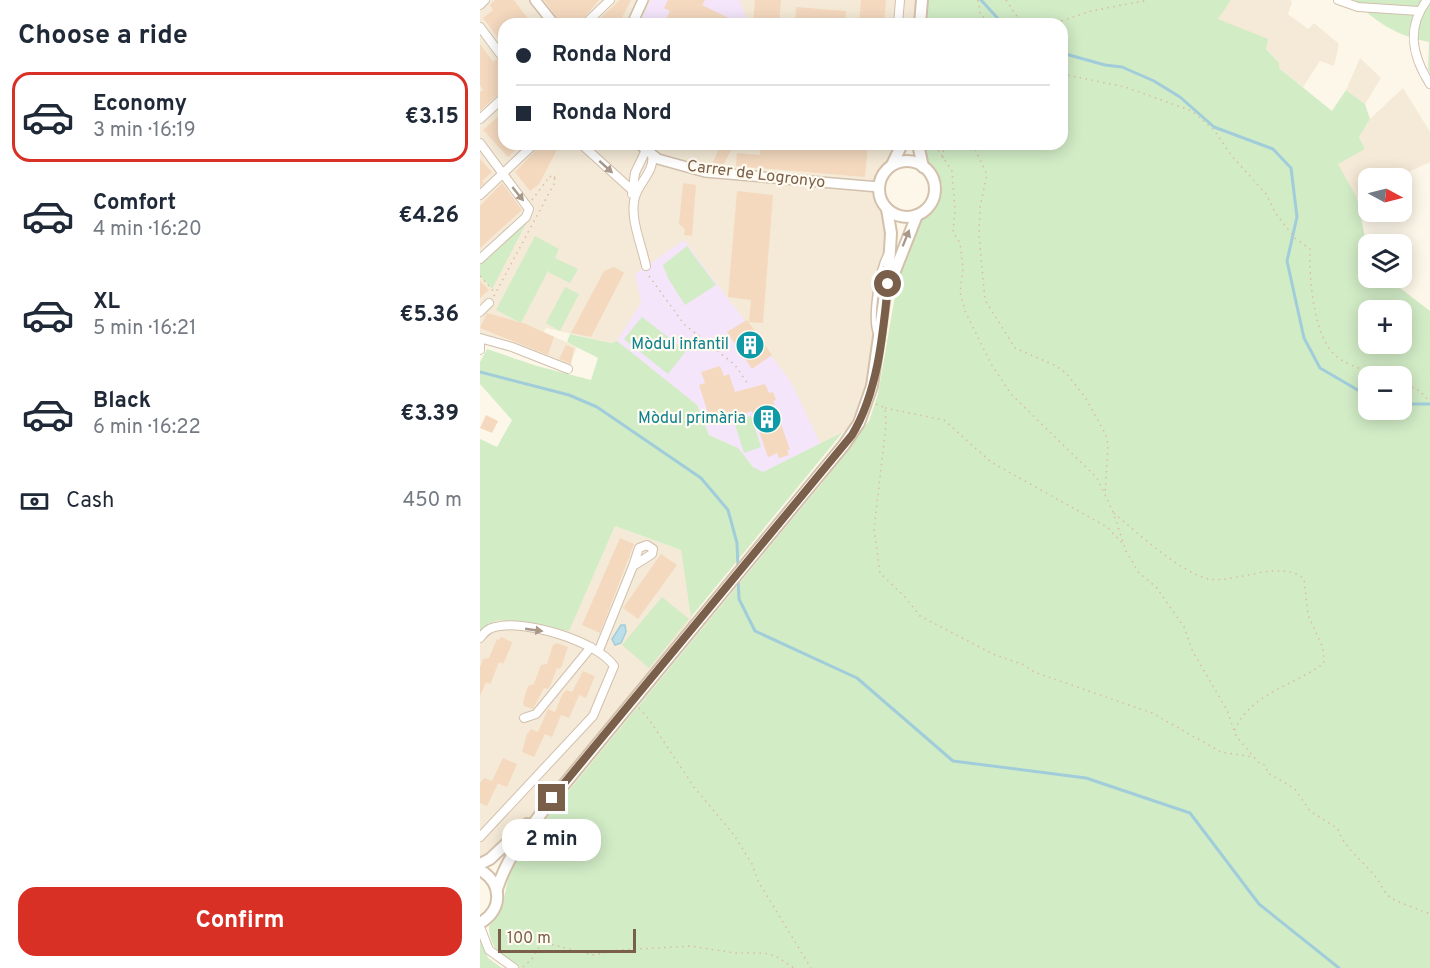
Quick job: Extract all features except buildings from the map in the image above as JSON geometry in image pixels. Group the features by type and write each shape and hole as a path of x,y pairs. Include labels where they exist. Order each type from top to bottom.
{"main road":[{"path":"920,18 922,0"},
{"path":"898,150 876,183 882,203 887,209 901,217 917,215 924,211 934,197 933,180 923,166 919,150"},
{"path":"890,163 908,161 923,166"},
{"path":"480,923 495,910 497,889 503,870 552,798 852,435 868,401 886,302 891,244 887,209"},
{"path":"886,302 896,267 917,215"},
{"path":"480,864 510,841 552,798"},
{"path":"480,870 487,874 497,889"}],"street":[{"path":"480,5 485,0"},
{"path":"535,0 549,18"},
{"path":"635,18 644,0"},
{"path":"898,18 900,0"},
{"path":"1338,0 1358,7 1419,11"},
{"path":"1427,0 1419,11 1412,41 1416,61 1430,84"},
{"path":"591,18 608,1"},
{"path":"480,27 498,51"},
{"path":"480,119 498,102"},
{"path":"480,143 528,208 480,260"},
{"path":"480,195 528,150"},
{"path":"586,150 633,193"},
{"path":"646,150 635,173 633,193 636,222 646,266"},
{"path":"646,150 652,167"},
{"name":"Carrer de Logronyo","path":"646,150 667,162 726,175 876,183"},
{"path":"633,193 652,167 667,162"},
{"path":"480,312 489,303"},
{"path":"480,344 489,340 568,369"},
{"path":"524,718 536,714 595,648 633,566"},
{"path":"480,638 487,630 504,625 564,634 595,648 614,666 593,716 480,837"},
{"path":"480,927 489,950 514,968"}],"lane":[{"path":"880,340 874,327 876,304 882,262 891,244"}],"path":[{"path":"978,0 980,14 985,18"},
{"path":"1006,0 1018,18"},
{"path":"1068,19 1091,11 1148,0"},
{"path":"1068,75 1125,87 1159,97 1191,111 1214,130 1230,155 1266,194 1276,214 1295,238 1310,249 1309,276 1318,324 1334,355 1358,368"},
{"path":"938,150 952,171 954,232 960,243 963,268 960,292 965,311 991,364 1011,394 1097,478 1113,512 1124,545 1139,573 1156,587 1184,627 1193,652 1227,710 1234,732 1255,757 1265,765 1268,773 1295,789 1310,811 1338,829 1340,836 1362,865 1376,876 1382,890 1394,900 1430,914"},
{"path":"943,159 944,150"},
{"path":"976,150 987,175 980,207 979,235 985,300 1016,348 1066,373 1086,397 1106,435 1108,446 1105,495"},
{"path":"876,183 890,163"},
{"path":"552,179 560,174"},
{"path":"489,303 543,208 555,178 552,179 550,176 528,208"},
{"path":"646,266 652,283 684,324 735,365 748,384"},
{"path":"480,276 496,293"},
{"path":"1412,387 1420,391 1430,402"},
{"path":"868,401 885,408 944,420 991,462 1107,527 1124,545"},
{"path":"885,408 884,455 874,529 876,559 880,573 905,597 920,616 993,654 1024,665 1034,672 1152,713 1221,752 1255,757"},
{"path":"1113,512 1174,560 1201,576 1214,579 1281,572 1304,579 1308,615 1323,648 1324,663 1259,701 1242,718 1234,732"},
{"path":"631,702 648,718 694,787 734,835 752,864 758,881 811,968"},
{"path":"522,968 532,959 542,942 593,955 619,950 691,946 734,953 765,953 777,957 794,968"}],"shaded area":[{"path":"480,0 922,0 920,18 498,18 498,150 899,150 892,166 882,177 879,187 882,203 887,209 891,233 872,386 852,435 843,432 763,473 617,341 611,343 546,328 544,332 577,347 568,369 486,342 480,350"},
{"path":"651,0 739,0 746,18 642,18"},
{"path":"1231,0 1290,0 1292,2 1288,14 1308,29 1314,23 1339,44 1334,66 1320,61 1303,87 1279,68 1279,63 1266,49 1217,19"},
{"path":"1360,58 1381,78 1365,104 1346,90"},
{"path":"1403,88 1430,132 1430,162 1412,170 1412,168 1358,168 1357,198 1337,163 1365,149 1359,137 1370,119"},
{"path":"684,240 791,382 821,445 763,473 753,467 738,448 709,435 697,405 617,341 641,303 635,274"},
{"path":"615,526 681,550 693,627 552,798 510,841 480,864 480,633 489,623 499,620 569,630"}],"green space":[{"path":"927,0 1231,0 1218,19 1268,39 1266,49 1279,63 1279,68 1332,111 1346,90 1365,104 1370,119 1359,137 1365,149 1338,164 1357,198 1358,222 1362,222 1364,234 1358,234 1358,288 1400,288 1430,311 1430,968 518,968 497,951 491,940 489,926 503,903 515,856 823,482 869,421 878,394 900,267 919,222 937,206 940,193 939,180 924,150 1068,150 1068,18 926,18"},
{"path":"1354,0 1430,0 1430,73 1428,69 1429,42 1407,36 1388,27"},
{"path":"532,212 492,289 480,276 480,264 526,221"},
{"path":"535,236 559,249 555,258 578,269 570,283 548,272 551,265 521,323 496,310"},
{"path":"687,246 716,285 685,305 668,278 663,265"},
{"path":"565,287 579,294 560,331 546,323"},
{"path":"642,317 686,351 668,374 624,339"},
{"path":"570,334 611,343 617,341 697,405 709,435 738,448 753,467 763,472 843,432 691,617 681,550 615,526 569,631 499,620 489,623 480,633 480,439 497,447 512,420 480,384 480,362 487,349 537,366 591,380 598,358 567,342"},
{"path":"751,416 761,447 744,453 734,421"},
{"path":"662,597 689,619 649,668 622,645"},
{"path":"480,937 488,958 502,968 480,968"}],"water":[{"path":"621,625 625,625 626,632 621,643 615,645 612,639"}],"waterway":[{"path":"981,0 998,18"},
{"path":"1068,55 1105,65 1122,67 1154,81 1180,97 1214,127 1273,149 1291,168 1297,217 1287,261 1304,338 1320,368 1358,390"},
{"path":"480,372 569,395 597,407 701,478 728,510 737,543 738,568"},
{"path":"1412,404 1430,404"},
{"path":"738,577 739,599 755,631 857,678 953,761 1086,778 1190,813 1259,904 1339,968"}],"place":[{"name":"Mòdul infantil","path":"750,345"},
{"name":"Mòdul primària","path":"767,419"}],"route":[{"path":"552,798 852,435 864,413 872,386 888,284"}]}
